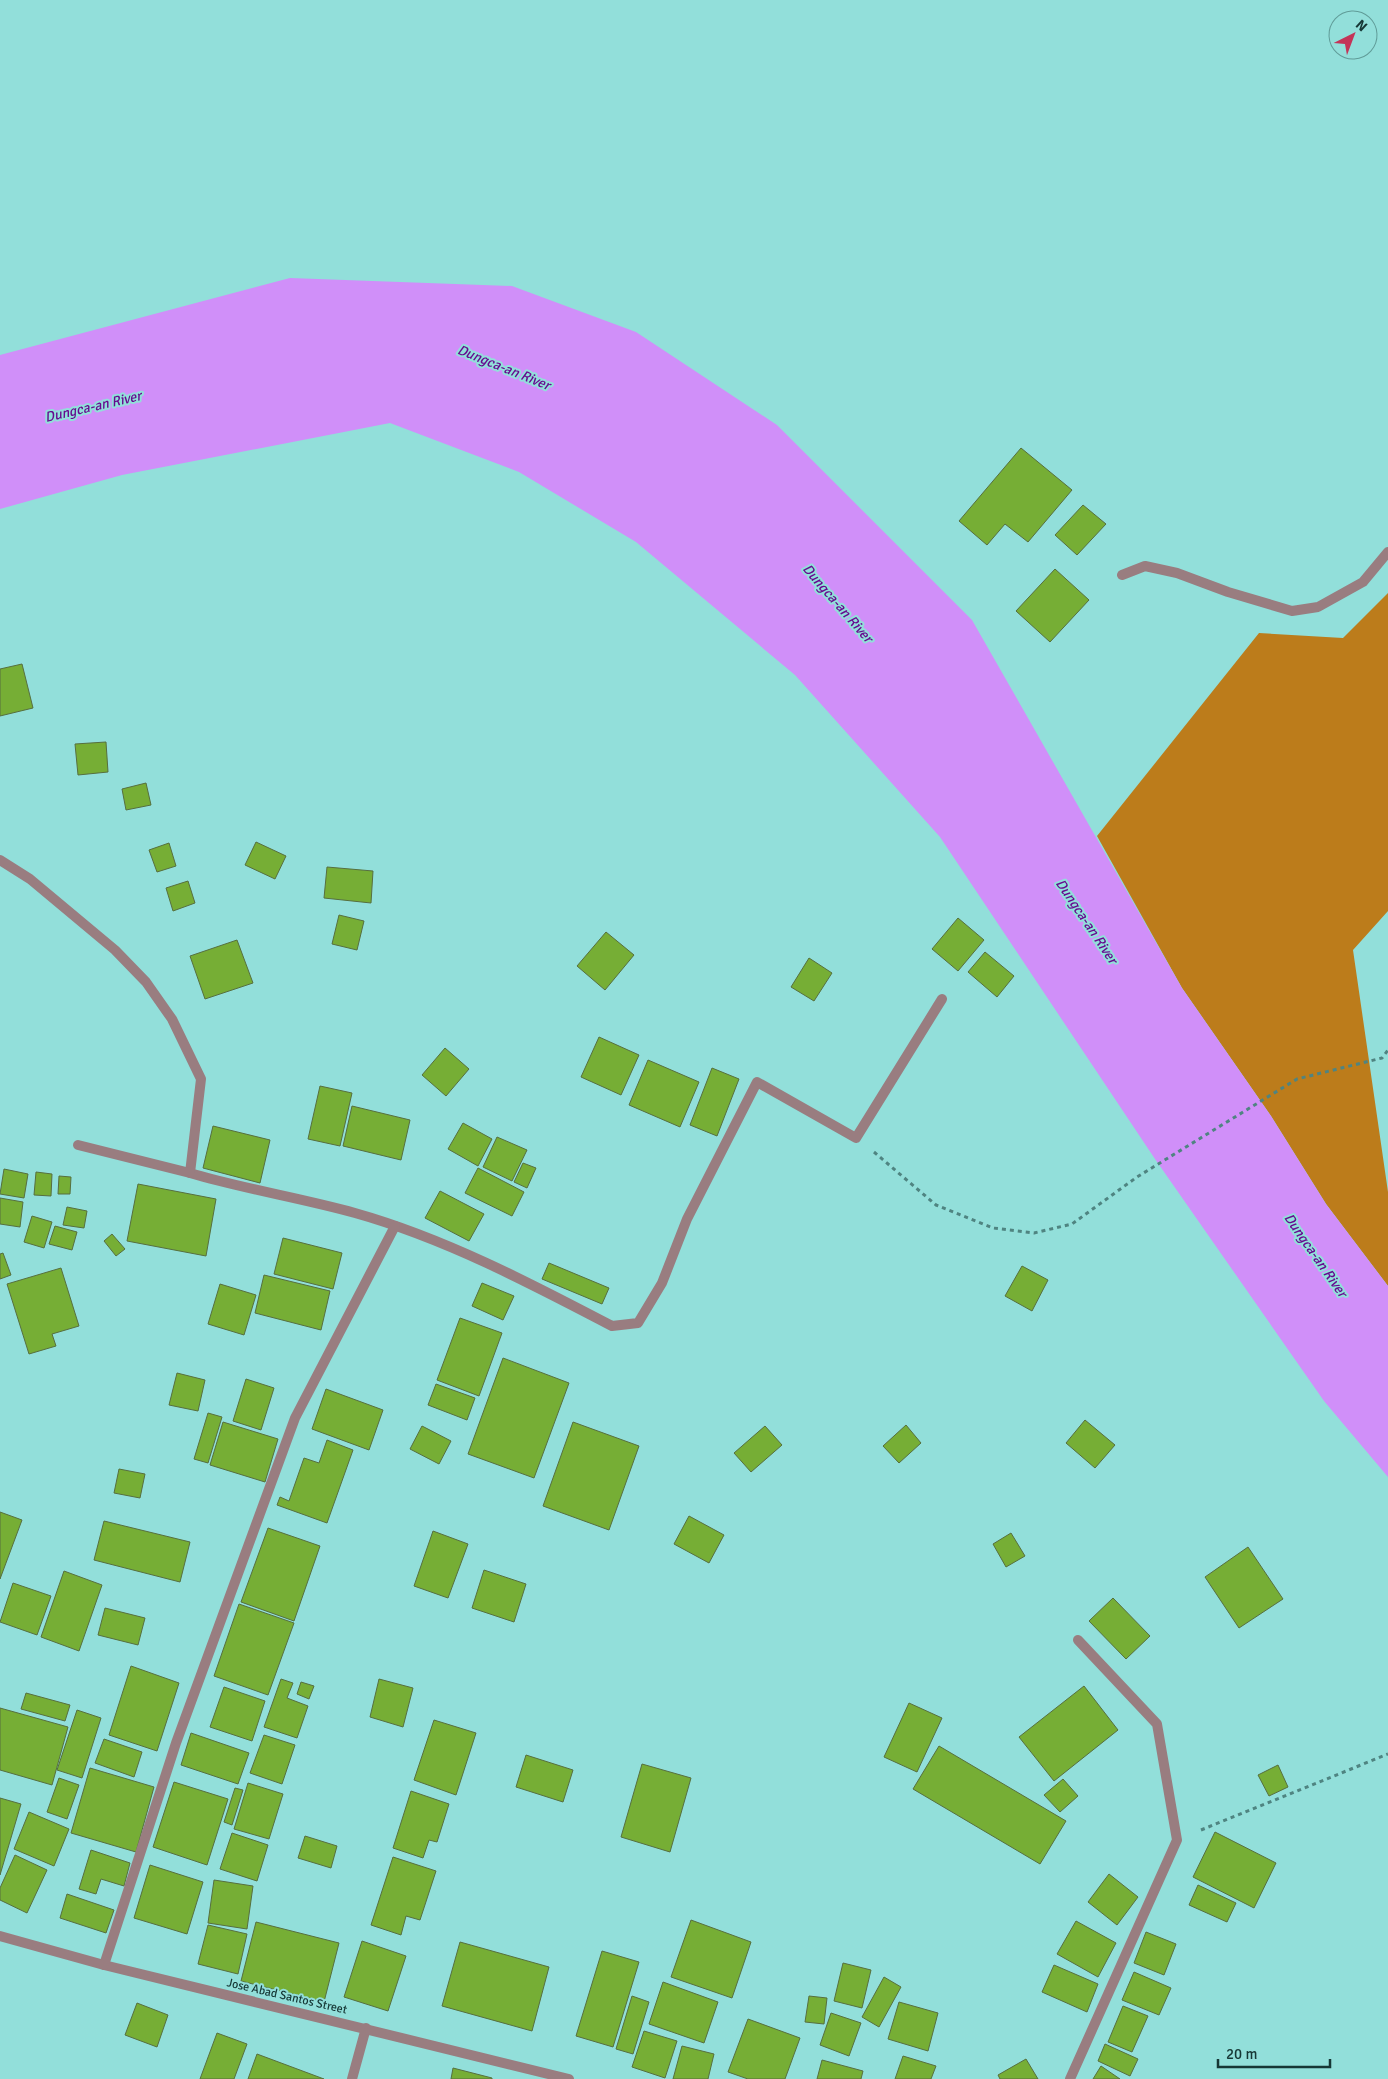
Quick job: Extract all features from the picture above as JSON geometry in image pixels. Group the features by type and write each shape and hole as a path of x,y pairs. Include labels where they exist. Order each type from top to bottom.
{"street":[{"path":"1122,575 1145,566 1177,573 1228,592 1292,611 1318,607 1363,582 1388,552"},
{"path":"0,860 30,879 115,950 146,982 172,1019 201,1079 190,1173"},
{"path":"78,1145 232,1185 347,1211 395,1226 463,1253 612,1326 638,1323 662,1283 686,1219 757,1082 856,1138 942,999"},
{"path":"104,1965 176,1743 295,1418 395,1226"},
{"path":"1070,2079 1177,1840 1157,1724 1078,1640"},
{"name":"Jose Abad Santos Street","path":"0,1936 104,1965 569,2079"},
{"path":"352,2079 366,2028"}],"path":[{"path":"856,1138 936,1205 992,1228 1034,1233 1072,1224 1137,1177 1297,1079 1382,1058 1388,1050"},
{"path":"1177,1840 1388,1754"}],"shaded area":[{"path":"1388,593 1388,911 1353,950 1388,1192 1388,1286 1326,1204 1271,1116 1182,988 1097,836 1259,633 1343,638"}],"water":[{"name":"Dungca-an River","path":"290,278 512,286 636,332 777,425 972,620 1182,988 1271,1116 1326,1204 1388,1286 1388,1477 1324,1401 1155,1159 940,837 795,675 636,542 519,472 390,423 122,475 0,509 0,355"}],"building":[{"path":"1021,448 1072,490 1028,542 1005,524 987,545 959,521"},
{"path":"1083,505 1106,524 1077,555 1055,535"},
{"path":"1055,569 1089,600 1050,642 1016,611"},
{"path":"22,664 33,708 0,716 0,669"},
{"path":"106,742 108,772 78,775 75,744"},
{"path":"146,783 151,805 126,810 122,789"},
{"path":"256,842 286,856 275,879 245,865"},
{"path":"169,843 176,866 157,872 149,850"},
{"path":"327,867 373,871 371,903 324,898"},
{"path":"188,881 195,903 173,911 166,888"},
{"path":"339,915 364,921 357,950 332,944"},
{"path":"958,918 984,940 958,971 932,949"},
{"path":"606,932 634,955 605,990 577,966"},
{"path":"237,940 253,983 205,999 190,956"},
{"path":"985,952 1014,976 997,997 968,972"},
{"path":"809,958 832,973 814,1001 791,987"},
{"path":"599,1037 639,1055 621,1095 581,1077"},
{"path":"445,1048 469,1069 446,1096 422,1075"},
{"path":"648,1060 699,1082 680,1127 629,1105"},
{"path":"712,1068 739,1079 717,1136 690,1125"},
{"path":"320,1086 352,1093 340,1146 308,1139"},
{"path":"352,1106 410,1120 401,1160 343,1146"},
{"path":"463,1123 492,1139 478,1166 448,1149"},
{"path":"213,1126 270,1140 260,1183 203,1168"},
{"path":"497,1137 527,1150 512,1181 483,1167"},
{"path":"523,1163 536,1168 527,1188 514,1182"},
{"path":"478,1168 524,1192 512,1216 465,1193"},
{"path":"4,1169 28,1174 24,1198 0,1194"},
{"path":"36,1172 52,1174 51,1196 34,1195"},
{"path":"59,1176 71,1177 70,1194 58,1194"},
{"path":"138,1184 216,1199 206,1256 127,1241"},
{"path":"440,1191 484,1214 469,1241 425,1218"},
{"path":"0,1198 23,1202 20,1227 0,1224"},
{"path":"67,1207 87,1211 84,1228 63,1225"},
{"path":"32,1216 52,1222 44,1248 24,1242"},
{"path":"55,1226 77,1232 72,1250 49,1244"},
{"path":"112,1234 125,1249 116,1256 104,1241"},
{"path":"283,1238 342,1253 333,1289 274,1274"},
{"path":"3,1253 11,1275 0,1279 0,1254"},
{"path":"549,1263 609,1288 602,1304 542,1279"},
{"path":"1022,1266 1048,1280 1032,1311 1005,1296"},
{"path":"61,1268 79,1326 52,1334 56,1346 29,1354 7,1284"},
{"path":"264,1275 330,1291 321,1330 255,1313"},
{"path":"482,1283 514,1296 503,1320 472,1306"},
{"path":"220,1284 256,1295 244,1335 208,1324"},
{"path":"460,1318 502,1333 479,1396 437,1380"},
{"path":"503,1358 569,1383 534,1478 468,1454"},
{"path":"177,1373 205,1380 198,1411 169,1405"},
{"path":"246,1379 274,1388 261,1430 233,1421"},
{"path":"436,1384 475,1398 467,1420 428,1405"},
{"path":"326,1389 383,1410 369,1450 312,1429"},
{"path":"208,1413 222,1417 208,1463 194,1459"},
{"path":"1085,1420 1115,1445 1095,1468 1066,1443"},
{"path":"223,1422 278,1439 265,1482 210,1465"},
{"path":"573,1422 639,1446 609,1530 543,1506"},
{"path":"906,1425 921,1443 899,1463 883,1446"},
{"path":"422,1426 451,1441 439,1464 410,1449"},
{"path":"765,1426 782,1445 751,1472 734,1453"},
{"path":"327,1440 353,1450 327,1523 277,1505 280,1497 289,1501 304,1458 319,1463"},
{"path":"119,1469 145,1474 140,1498 114,1493"},
{"path":"0,1512 22,1520 0,1579"},
{"path":"689,1516 724,1535 709,1563 674,1544"},
{"path":"104,1521 190,1542 180,1582 94,1560"},
{"path":"268,1528 320,1546 294,1621 241,1602"},
{"path":"433,1531 468,1544 448,1598 414,1586"},
{"path":"1011,1533 1025,1556 1006,1567 993,1544"},
{"path":"1248,1547 1283,1599 1239,1628 1205,1577"},
{"path":"484,1570 526,1584 514,1622 472,1608"},
{"path":"64,1571 102,1585 79,1651 41,1637"},
{"path":"13,1583 51,1596 37,1635 0,1622"},
{"path":"1113,1598 1150,1636 1126,1659 1089,1621"},
{"path":"239,1604 294,1623 268,1695 214,1676"},
{"path":"105,1608 145,1618 138,1645 98,1635"},
{"path":"131,1666 179,1683 157,1751 109,1735"},
{"path":"281,1679 293,1683 287,1698 308,1706 297,1738 264,1727"},
{"path":"379,1679 413,1688 403,1727 370,1717"},
{"path":"301,1682 314,1686 309,1699 297,1694"},
{"path":"1084,1686 1118,1730 1054,1781 1019,1737"},
{"path":"224,1687 265,1701 252,1741 210,1727"},
{"path":"26,1693 70,1705 65,1721 21,1709"},
{"path":"909,1703 942,1718 917,1772 884,1757"},
{"path":"0,1708 68,1727 52,1785 0,1770"},
{"path":"77,1710 101,1718 82,1778 57,1770"},
{"path":"434,1720 476,1733 456,1795 414,1780"},
{"path":"191,1733 249,1753 238,1784 181,1765"},
{"path":"264,1735 295,1745 282,1784 250,1773"},
{"path":"104,1739 142,1752 134,1777 95,1763"},
{"path":"939,1746 1066,1821 1040,1864 913,1789"},
{"path":"526,1755 573,1770 563,1802 516,1787"},
{"path":"642,1764 691,1778 670,1852 621,1837"},
{"path":"1278,1765 1288,1787 1269,1796 1258,1775"},
{"path":"90,1768 154,1787 136,1852 71,1833"},
{"path":"59,1778 79,1785 67,1819 47,1812"},
{"path":"1063,1779 1078,1796 1060,1812 1044,1795"},
{"path":"174,1782 228,1799 207,1865 153,1847"},
{"path":"248,1783 283,1794 269,1839 234,1829"},
{"path":"235,1788 243,1790 232,1825 224,1822"},
{"path":"411,1791 449,1804 437,1842 429,1840 423,1858 393,1848"},
{"path":"0,1798 21,1804 0,1875"},
{"path":"29,1812 69,1829 54,1866 14,1849"},
{"path":"1215,1832 1276,1863 1254,1908 1193,1877"},
{"path":"232,1833 268,1845 257,1881 220,1869"},
{"path":"305,1836 337,1846 331,1868 298,1858"},
{"path":"91,1850 130,1863 124,1886 101,1879 96,1894 79,1889"},
{"path":"15,1855 47,1870 27,1913 0,1900 0,1888"},
{"path":"393,1857 436,1871 420,1920 406,1916 401,1935 371,1925"},
{"path":"150,1865 203,1882 187,1934 134,1918"},
{"path":"1109,1874 1138,1897 1117,1925 1088,1902"},
{"path":"214,1880 253,1886 247,1929 208,1923"},
{"path":"1198,1885 1236,1903 1227,1922 1189,1905"},
{"path":"67,1894 114,1910 106,1933 60,1918"},
{"path":"691,1920 751,1942 732,1998 671,1977"},
{"path":"1076,1921 1116,1943 1098,1977 1057,1954"},
{"path":"256,1922 339,1943 324,2002 241,1981"},
{"path":"208,1925 247,1934 238,1974 198,1964"},
{"path":"1146,1932 1176,1944 1164,1975 1134,1963"},
{"path":"362,1941 406,1956 388,2011 344,1997"},
{"path":"460,1942 549,1967 532,2031 442,2006"},
{"path":"602,1951 639,1962 613,2047 576,2036"},
{"path":"843,1963 871,1970 862,2008 834,2001"},
{"path":"1054,1965 1098,1984 1087,2012 1042,1992"},
{"path":"1134,1972 1171,1988 1159,2015 1122,2000"},
{"path":"884,1977 901,1987 879,2027 862,2017"},
{"path":"663,1982 718,2002 704,2043 649,2024"},
{"path":"632,1996 649,2002 633,2054 616,2049"},
{"path":"809,1996 827,1998 824,2024 805,2022"},
{"path":"899,2002 938,2013 928,2051 888,2039"},
{"path":"137,2003 168,2015 157,2047 125,2035"},
{"path":"1123,2006 1148,2016 1132,2052 1108,2042"},
{"path":"831,2013 861,2023 849,2056 820,2045"},
{"path":"748,2019 800,2038 785,2079 748,2079 728,2072"},
{"path":"644,2031 677,2041 665,2078 632,2067"},
{"path":"217,2033 247,2044 234,2079 200,2079"},
{"path":"1105,2044 1138,2059 1130,2076 1098,2061"},
{"path":"682,2046 714,2054 708,2079 673,2079"},
{"path":"257,2054 324,2079 248,2079"},
{"path":"903,2056 936,2066 931,2079 895,2079"},
{"path":"1026,2059 1038,2079 1000,2079 998,2075"},
{"path":"822,2060 863,2071 861,2079 817,2079"},
{"path":"1101,2066 1120,2079 1093,2079"},
{"path":"453,2068 492,2078 492,2079 451,2079"}]}
